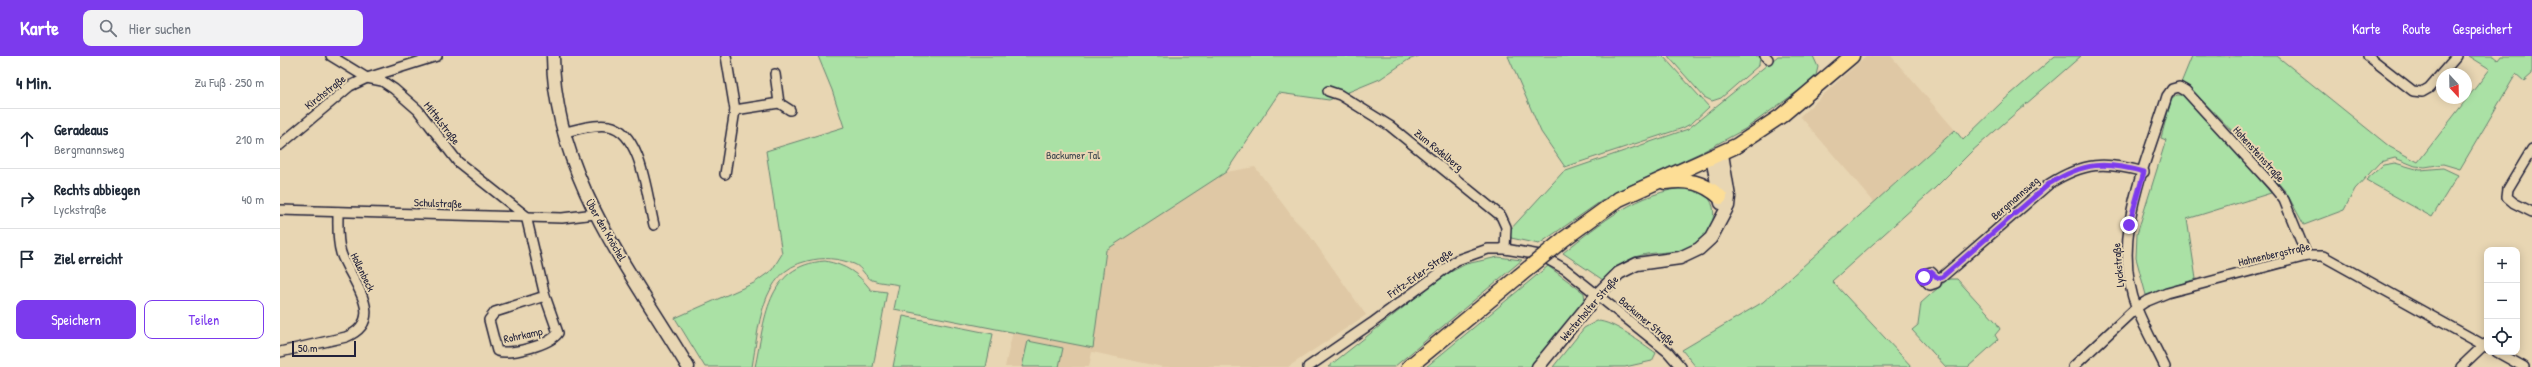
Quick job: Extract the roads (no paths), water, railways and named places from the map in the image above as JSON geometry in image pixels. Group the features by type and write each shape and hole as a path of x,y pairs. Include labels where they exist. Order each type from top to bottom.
{"main road":[{"path":"1409,367 1564,239 1619,200 1649,185 1717,156 1781,116 1852,56"},
{"path":"1649,185 1690,181 1701,183 1720,197"}],"street":[{"name":"Mittelstraße","path":"331,56 367,78 382,81 418,110 458,162 526,216"},
{"name":"Kirchstraße","path":"280,145 350,86 367,78 437,56"},
{"name":"Über den Knöchel","path":"553,56 557,101 563,133 574,168 595,214 688,367"},
{"path":"725,174 735,110 726,56"},
{"path":"2368,56 2413,91 2422,92 2429,88 2457,56"},
{"path":"775,74 779,103"},
{"name":"Hohensteinstraße","path":"2172,89 2179,87 2186,91 2272,185 2284,200 2307,256"},
{"name":"Lyckstraße","path":"2165,367 2136,308 2129,275 2126,247 2130,214 2168,96 2172,89"},
{"name":"Zum Rodelberg","path":"1328,91 1340,95 1390,126 1501,216 1506,228 1505,249"},
{"path":"735,110 779,103 790,110"},
{"path":"563,133 589,127 608,126 620,130 629,138 638,158 654,225"},
{"path":"2532,149 2508,190 2507,196 2514,203 2532,212"},
{"path":"1717,156 1720,197 1724,216"},
{"name":"Westerholter Straße","path":"1538,367 1597,295 1619,273 1637,264 1680,258 1699,250 1711,238 1724,216 1728,197 1717,156"},
{"name":"Bergmannsweg","path":"1938,278 1942,277 2049,184 2066,173 2094,165 2115,164 2144,172"},
{"name":"Schulstraße","path":"280,210 562,218 595,214"},
{"name":"Hollenbeck","path":"280,352 346,337 353,334 363,323 366,304 341,254 338,237 338,212"},
{"name":"Rohrkamp","path":"526,216 546,296 558,333 554,339 508,352 497,351 489,320 495,312 546,296"},
{"name":"Fritz-Erler-Straße","path":"1308,367 1372,323 1457,260 1488,249 1505,249 1540,255 1564,269 1597,295"},
{"name":"Hahnenbergstraße","path":"2072,367 2136,308 2145,302 2167,293 2307,256 2323,256 2484,345"},
{"name":"Backumer Straße","path":"1597,295 1668,352 1681,367"},
{"path":"2461,367 2484,348"},
{"path":"2502,355 2524,367"}],"park label":[{"name":"Backumer Tal","path":"1073,155"}]}
